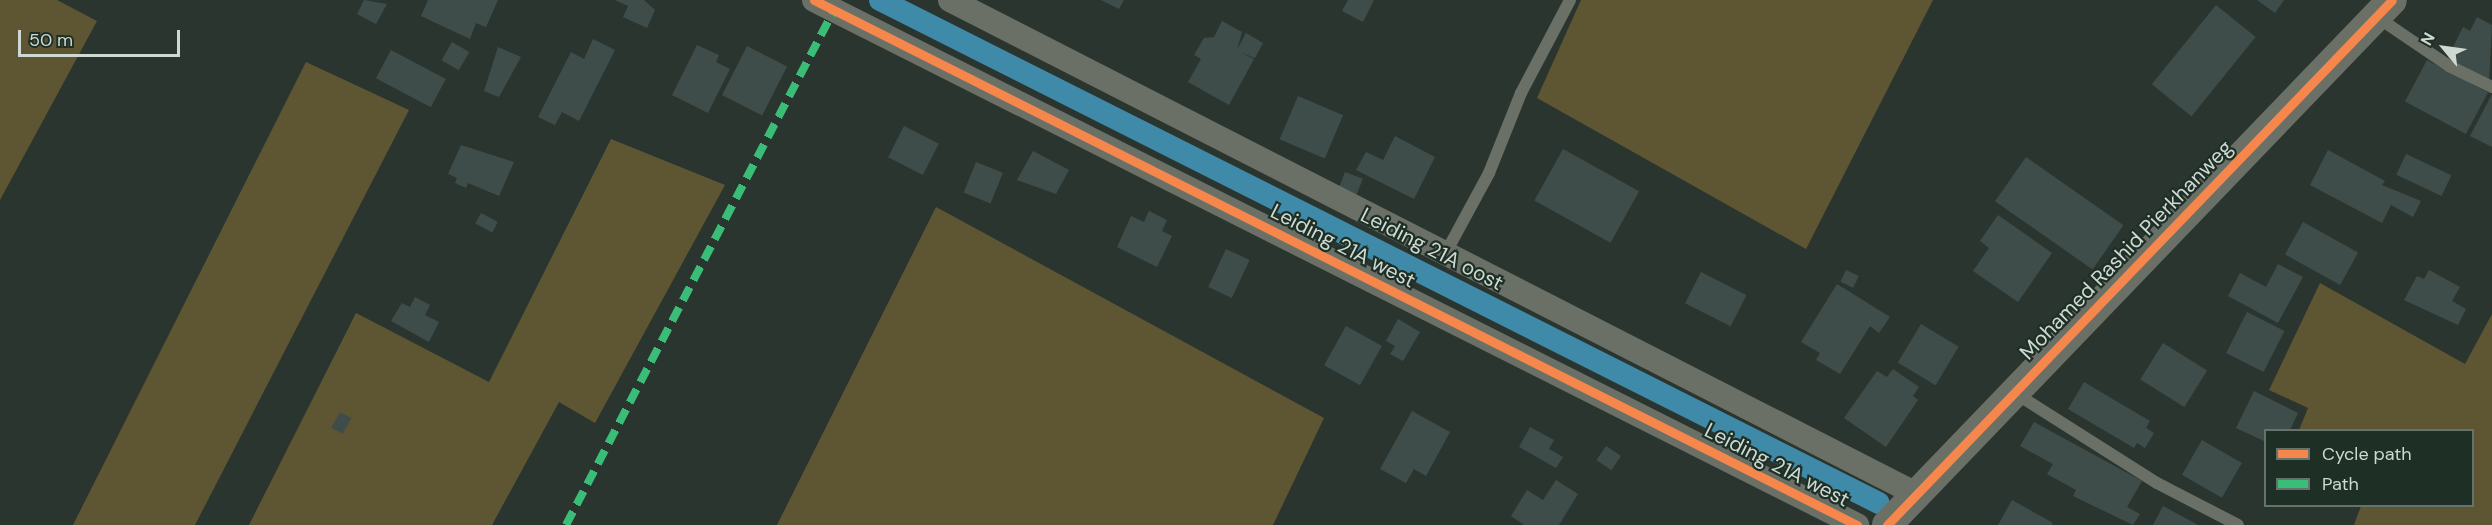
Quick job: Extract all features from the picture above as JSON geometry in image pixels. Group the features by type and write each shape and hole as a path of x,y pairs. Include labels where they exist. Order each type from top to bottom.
{"street":[{"name":"Leiding 21A west","path":"814,0 1857,525"},
{"name":"Leiding 21A oost","path":"958,2 1444,256 1916,494"},
{"name":"Mohamed Rashid Pierkhanweg","path":"1887,525 2384,8"}],"lane":[{"path":"1444,256 1490,173 1521,93 1570,0"},
{"path":"2384,8 2449,66 2492,87"},
{"path":"2014,392 2157,483 2238,525"}],"shaded area":[{"path":"0,0 57,0 97,21 0,200"},
{"path":"1581,0 1933,0 1806,249 1537,98"},
{"path":"306,62 409,110 195,525 73,525"},
{"path":"611,139 725,185 595,423 559,402 492,525 249,525 356,313 489,382"},
{"path":"936,207 1324,418 1273,525 777,525"},
{"path":"2320,283 2465,364 2492,314 2492,525 2354,525 2361,507 2474,507 2474,429 2299,429 2308,408 2269,390"}],"building":[{"path":"364,0 387,4 376,24 357,14"},
{"path":"428,0 498,0 486,27 476,23 470,39 421,16"},
{"path":"615,0 644,0 655,10 647,28 623,17 628,6"},
{"path":"1101,0 1124,0 1119,9"},
{"path":"1348,0 1374,0 1363,22 1342,11"},
{"path":"2257,0 2284,0 2275,13"},
{"path":"2216,5 2256,37 2191,116 2152,84"},
{"path":"2477,17 2492,25 2489,83 2446,61 2463,27 2470,31"},
{"path":"1222,21 1242,32 1237,50 1246,33 1263,43 1255,58 1240,52 1254,59 1229,105 1188,82 1201,59 1194,55 1204,38 1214,37"},
{"path":"593,39 615,50 579,121 562,112 555,125 538,117 571,52 584,59"},
{"path":"452,42 469,52 459,70 442,60"},
{"path":"697,45 719,55 716,62 730,69 708,113 672,95"},
{"path":"747,46 787,66 762,115 722,95"},
{"path":"498,47 521,57 499,97 484,91"},
{"path":"391,50 446,79 431,107 376,78"},
{"path":"2427,60 2488,92 2466,134 2405,101"},
{"path":"2492,94 2492,147 2470,136"},
{"path":"1298,96 1343,115 1325,158 1280,139"},
{"path":"904,126 939,144 923,175 888,157"},
{"path":"1395,136 1435,157 1414,199 1356,170 1366,152 1383,160"},
{"path":"461,145 514,162 499,196 468,183 466,188 455,183 457,178 448,174"},
{"path":"1563,149 1639,191 1610,243 1534,201"},
{"path":"2328,150 2385,181 2382,185 2421,201 2413,217 2391,205 2382,223 2310,185"},
{"path":"1033,151 1069,170 1056,194 1017,180"},
{"path":"2406,154 2451,175 2442,196 2396,175"},
{"path":"2026,157 2123,225 2093,269 1995,201"},
{"path":"976,162 1003,173 991,203 964,193"},
{"path":"1345,172 1363,179 1356,197 1338,190"},
{"path":"1149,211 1167,220 1162,231 1172,236 1157,267 1117,247 1131,216 1144,222"},
{"path":"481,213 498,222 492,233 475,224"},
{"path":"1998,215 2052,253 2018,302 1973,271 1989,248 1980,241"},
{"path":"2303,222 2358,253 2340,285 2285,254"},
{"path":"1226,249 1250,260 1232,298 1208,287"},
{"path":"2278,264 2303,277 2278,323 2228,296 2240,273 2266,287"},
{"path":"1846,270 1859,276 1853,288 1841,282"},
{"path":"2429,270 2460,287 2452,301 2466,309 2458,325 2404,300 2417,276 2424,279"},
{"path":"1701,272 1746,295 1731,326 1685,303"},
{"path":"1837,284 1890,317 1879,333 1870,326 1840,374 1816,360 1820,353 1801,342"},
{"path":"415,297 430,305 425,315 439,322 429,342 391,321 402,303 410,307"},
{"path":"2247,312 2284,331 2264,372 2226,353"},
{"path":"1398,319 1420,332 1403,361 1390,354 1395,346 1386,341"},
{"path":"1921,324 1959,347 1936,385 1898,363"},
{"path":"1346,326 1382,346 1360,385 1324,365"},
{"path":"2163,343 2207,371 2184,407 2140,379"},
{"path":"1893,369 1919,387 1913,396 1918,400 1886,447 1844,418 1877,371 1887,377"},
{"path":"2084,382 2150,421 2146,428 2154,433 2145,448 2137,443 2134,448 2068,409"},
{"path":"2254,391 2298,413 2290,429 2264,429 2264,441 2236,428"},
{"path":"1412,411 1450,432 1426,476 1414,469 1406,483 1380,469"},
{"path":"340,412 351,418 343,434 331,428"},
{"path":"2034,422 2142,481 2127,507 2140,514 2133,525 2073,496 2076,490 2047,474 2053,464 2020,446"},
{"path":"1530,427 1554,440 1549,449 1563,457 1556,468 1519,447"},
{"path":"2202,440 2242,463 2222,498 2182,475"},
{"path":"1606,446 1621,456 1611,470 1596,460"},
{"path":"1556,480 1578,494 1559,525 1524,525 1511,516 1527,490 1543,500"},
{"path":"2012,500 2053,523 2052,525 1998,525"},
{"path":"2163,506 2198,525 2153,525"}],"waterway":[{"path":"880,0 1879,503"}],"marked path":[{"path":"566,525 834,10"}],"cycle path":[{"path":"814,0 1857,525"},
{"path":"1887,525 2392,0"}]}
